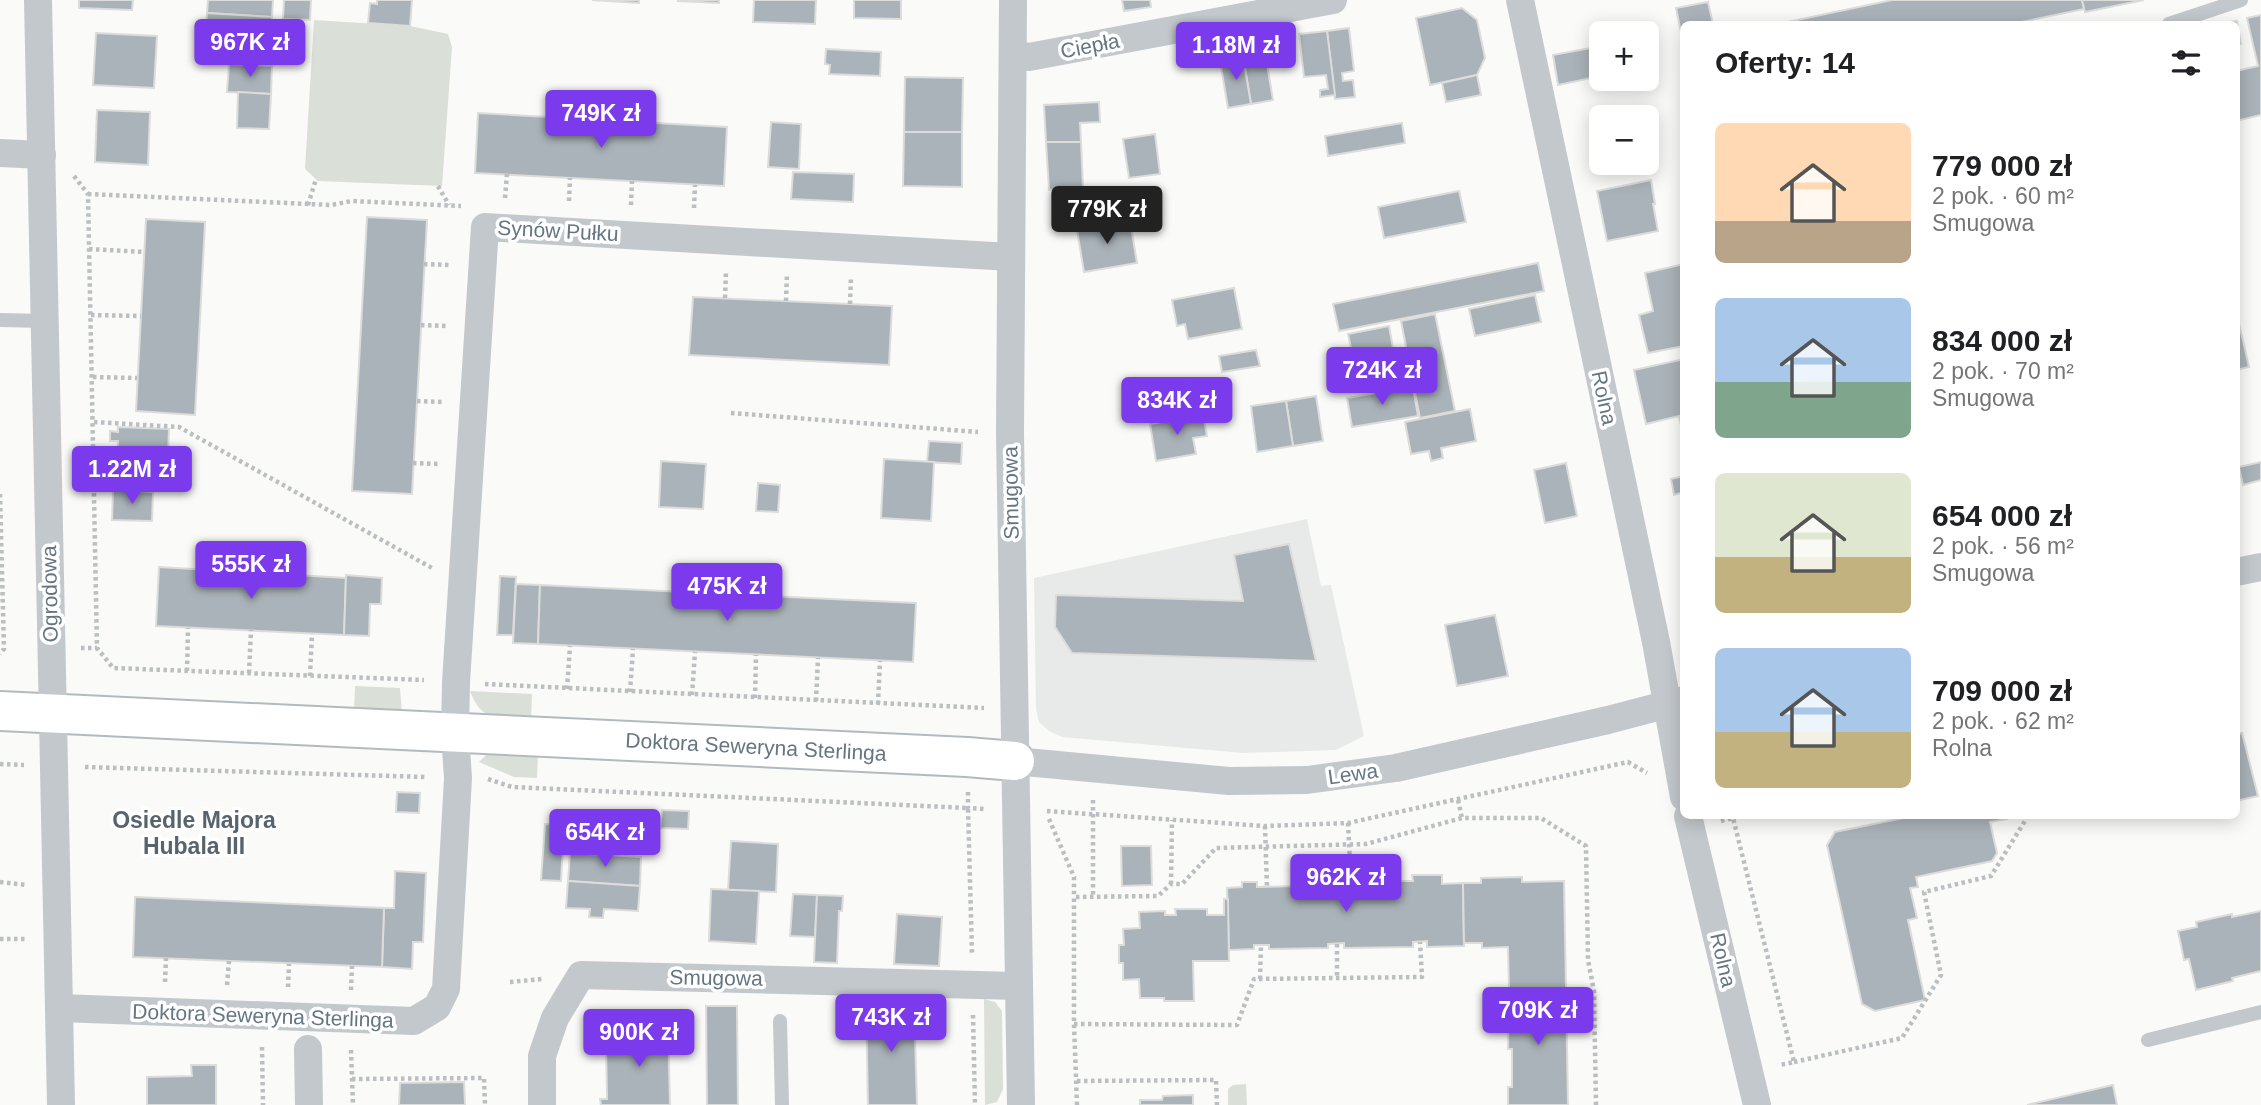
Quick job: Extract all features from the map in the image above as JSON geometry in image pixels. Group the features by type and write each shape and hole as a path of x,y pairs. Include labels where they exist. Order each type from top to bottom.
{"street":[{"name":"Ogrodowa","path":"38,0 61,1105"},
{"name":"Smugowa","path":"1013,0 1010,433 1021,1105"},
{"name":"Ciepła","path":"1013,54 1029,57 1333,0"},
{"name":"Rolna","path":"1520,0 1653,628 1675,703 1680,755"},
{"path":"0,153 42,155"},
{"name":"Synów Pułku","path":"454,733 485,227 1011,257"},
{"path":"2240,571 2261,567"},
{"name":"Lewa","path":"1015,761 1229,781 1307,780 1396,768 1675,703"},
{"name":"Doktora Seweryna Sterlinga","path":"0,711 1015,761"},
{"name":"Doktora Seweryna Sterlinga","path":"60,1009 414,1021 437,1007 446,989 458,778 454,733"},
{"name":"Rolna","path":"1699,819 1758,1105"},
{"name":"Smugowa","path":"542,1105 542,1056 555,1018 581,975 1019,986"},
{"path":"308,1049 309,1105"}],"lane":[{"path":"2178,21 2241,0"},
{"path":"0,320 44,321"},
{"path":"2148,1040 2261,1012"},
{"path":"780,1021 782,1105"}],"path":[{"path":"72,173 88,194 97,648 113,668 425,680"},
{"path":"505,209 507,174"},
{"path":"568,213 570,178"},
{"path":"309,205 316,179"},
{"path":"630,217 632,181"},
{"path":"693,220 695,185"},
{"path":"438,186 450,206"},
{"path":"88,194 309,205 352,201 467,206"},
{"path":"89,249 144,252"},
{"path":"725,298 727,258"},
{"path":"786,301 788,262"},
{"path":"424,264 464,266"},
{"path":"850,304 852,266"},
{"path":"91,315 141,316"},
{"path":"421,325 461,327"},
{"path":"92,377 137,378"},
{"path":"417,401 456,403"},
{"path":"731,413 1010,433"},
{"path":"94,422 179,427 433,569"},
{"path":"413,463 452,465"},
{"path":"0,494 4,649 0,654"},
{"path":"187,671 188,628"},
{"path":"249,673 251,631"},
{"path":"310,676 312,634"},
{"path":"567,689 570,646"},
{"path":"630,692 633,649"},
{"path":"692,695 695,652"},
{"path":"755,698 756,655"},
{"path":"816,701 818,658"},
{"path":"878,704 880,661"},
{"path":"476,683 990,708"},
{"path":"1093,814 1265,827 1348,823 1628,762 1648,774"},
{"path":"0,764 491,779 512,787 968,808 975,1105"},
{"path":"1093,767 1093,897"},
{"path":"1458,800 1462,817"},
{"path":"1046,811 1073,877 1077,1105"},
{"path":"1074,897 1158,896 1171,884 1182,884 1216,848 1366,845 1462,817 1541,818 1586,846 1588,960 1594,991 1596,1105"},
{"path":"1733,819 1794,1062"},
{"path":"1769,1067 1902,1038 1941,975 1924,892 1991,876 2026,819"},
{"path":"1171,820 1171,884"},
{"path":"1348,823 1351,882"},
{"path":"1265,827 1267,887"},
{"path":"0,882 34,886"},
{"path":"0,939 35,939"},
{"path":"1074,1024 1237,1025 1254,979 1422,977 1420,942"},
{"path":"1337,944 1337,978"},
{"path":"1260,979 1261,945"},
{"path":"164,993 166,958"},
{"path":"226,996 229,961"},
{"path":"288,999 289,964"},
{"path":"350,1001 352,966"},
{"path":"262,1047 263,1105"},
{"path":"351,1049 353,1105"},
{"path":"352,1079 484,1078 485,1105"},
{"path":"1077,1081 1216,1080 1217,1105"}],"shaded area":[{"path":"314,20 410,26 448,34 452,47 442,186 318,181 305,169"},
{"path":"1307,519 1321,586 1331,585 1364,736 1336,750 1243,753 1062,737 1039,722 1036,709 1034,578"},
{"path":"355,686 400,688 402,714 354,712"},
{"path":"470,691 532,694 531,720 502,719 487,714 475,702"},
{"path":"501,751 538,752 537,778 514,777 479,762 487,754"},
{"path":"984,999 995,1002 1002,1011 1003,1089 997,1102 985,1105"},
{"path":"1246,1084 1247,1105 1228,1105 1228,1089 1233,1085"}],"building":[{"path":"79,0 133,0 132,10 79,8"},
{"path":"208,0 273,0 272,17 207,13"},
{"path":"284,0 311,0 310,20 283,19"},
{"path":"377,0 412,0 410,26 368,23 370,3 377,4"},
{"path":"592,0 639,0 639,3"},
{"path":"719,0 719,3 678,1"},
{"path":"754,0 816,0 815,24 753,22"},
{"path":"854,0 901,0 901,19 854,18"},
{"path":"1122,0 1150,0 1151,7 1124,11"},
{"path":"1892,0 2082,0 2084,9 2026,21 1792,21"},
{"path":"2082,0 2144,0 2085,12"},
{"path":"1708,2 1712,21 1680,21 1680,28 1676,8"},
{"path":"1462,8 1477,20 1485,58 1477,75 1430,85 1416,18"},
{"path":"207,13 272,17 271,42 205,39"},
{"path":"2261,15 2261,115 2240,120 2240,70 2258,66 2247,18"},
{"path":"1349,28 1354,71 1342,73 1343,81 1353,80 1355,97 1335,99 1327,31"},
{"path":"1327,31 1335,95 1320,97 1320,90 1328,89 1326,75 1304,77 1299,34"},
{"path":"96,33 157,36 154,88 93,85"},
{"path":"1263,41 1273,100 1251,104 1241,44"},
{"path":"1589,48 1589,79 1558,85 1553,55"},
{"path":"826,49 881,52 880,76 829,74 830,65 825,64"},
{"path":"1243,57 1251,104 1228,108 1220,61"},
{"path":"229,64 272,66 271,94 227,92"},
{"path":"1477,75 1481,95 1446,102 1442,83"},
{"path":"905,77 963,78 962,132 904,132"},
{"path":"238,92 271,94 269,129 237,128"},
{"path":"1099,102 1100,122 1080,123 1081,142 1046,142 1044,105"},
{"path":"97,110 150,112 148,165 95,162"},
{"path":"478,113 727,127 724,186 475,173"},
{"path":"771,122 801,124 799,169 768,167"},
{"path":"1402,123 1405,143 1328,156 1325,136"},
{"path":"904,132 962,132 962,187 903,186"},
{"path":"1155,134 1160,174 1129,178 1123,139"},
{"path":"1046,142 1081,142 1083,188 1049,190"},
{"path":"793,172 854,174 853,202 791,199"},
{"path":"1651,180 1658,231 1607,241 1597,191"},
{"path":"1459,191 1466,222 1384,238 1378,207"},
{"path":"367,217 427,220 412,494 352,491"},
{"path":"146,219 205,222 195,415 136,411"},
{"path":"1130,221 1137,263 1084,272 1077,230"},
{"path":"1538,263 1544,291 1339,331 1333,304"},
{"path":"1680,265 1680,347 1648,353 1639,315 1653,311 1645,273"},
{"path":"1234,288 1242,329 1188,339 1185,324 1177,326 1172,300"},
{"path":"1535,295 1541,322 1475,336 1469,309"},
{"path":"693,297 892,306 889,365 689,355"},
{"path":"1435,314 1455,411 1420,418 1401,321"},
{"path":"1389,326 1394,354 1354,362 1348,334"},
{"path":"2240,328 2249,367 2240,369"},
{"path":"1256,350 1260,366 1222,372 1219,356"},
{"path":"1680,360 1680,420 1679,416 1646,424 1634,370"},
{"path":"1185,378 1186,388 1198,386 1200,397 1189,400 1192,417 1152,424 1145,385"},
{"path":"1413,387 1418,416 1352,427 1347,398"},
{"path":"1316,396 1323,441 1293,446 1286,401"},
{"path":"1286,401 1293,446 1257,452 1251,406"},
{"path":"1470,409 1476,441 1441,448 1443,458 1431,461 1429,451 1411,454 1405,422"},
{"path":"1203,415 1207,436 1193,438 1196,454 1156,461 1150,424"},
{"path":"118,427 169,429 167,481 116,479 118,441 110,441 110,431 118,432"},
{"path":"929,441 962,443 961,464 927,462"},
{"path":"884,459 934,462 931,521 881,518"},
{"path":"661,461 706,464 703,509 659,507"},
{"path":"2261,462 2261,480 2243,485 2240,467"},
{"path":"1566,463 1577,516 1545,523 1534,470"},
{"path":"1680,477 1680,493 1674,495 1671,479"},
{"path":"758,483 780,485 778,512 756,511"},
{"path":"113,490 153,492 152,521 112,520"},
{"path":"1289,544 1316,661 1072,653 1055,627 1056,595 1243,601 1234,555"},
{"path":"159,567 346,578 344,635 156,626"},
{"path":"346,575 382,578 381,604 370,604 369,636 344,635"},
{"path":"500,576 516,577 513,635 497,635"},
{"path":"516,584 540,585 538,644 513,643"},
{"path":"540,585 916,603 913,662 538,644"},
{"path":"1495,615 1508,676 1457,686 1445,625"},
{"path":"2240,733 2258,796 2240,800"},
{"path":"397,792 420,793 419,813 396,812"},
{"path":"662,810 689,811 688,829 660,828"},
{"path":"1898,819 2007,819 1990,822 1997,853 1992,861 1916,877 1918,887 1910,888 1917,918 1908,920 1925,1000 1875,1011 1862,1004 1827,845 1835,832"},
{"path":"545,824 564,825 561,881 541,880"},
{"path":"731,841 778,844 776,892 728,890"},
{"path":"1121,846 1151,846 1152,885 1122,886"},
{"path":"570,853 641,857 640,886 568,881"},
{"path":"395,871 426,873 423,942 413,942 412,969 382,967 384,908 394,908"},
{"path":"1314,873 1341,873 1341,882 1358,882 1358,886 1398,885 1398,881 1413,881 1412,875 1442,875 1442,884 1463,883 1464,946 1427,947 1427,941 1413,942 1413,947 1344,948 1344,943 1328,944 1328,948 1269,949 1269,945 1254,945 1254,949 1229,950 1227,888 1242,887 1242,882 1257,882 1257,887 1297,886 1297,881 1313,881"},
{"path":"1522,877 1522,882 1564,881 1566,989 1509,990 1508,947 1482,948 1482,943 1464,943 1463,883 1481,883 1481,878"},
{"path":"568,881 640,886 638,911 604,909 603,918 589,917 590,909 566,908"},
{"path":"711,889 759,891 756,944 709,941"},
{"path":"793,894 817,895 815,937 790,936"},
{"path":"817,895 843,896 842,911 839,911 837,963 814,962"},
{"path":"135,897 384,908 382,967 133,957"},
{"path":"1224,899 1228,899 1229,961 1193,961 1194,1001 1140,998 1139,979 1123,980 1119,945 1124,945 1123,929 1140,928 1139,912 1165,911 1165,915 1176,915 1175,909 1207,909 1207,915 1224,915"},
{"path":"2261,911 2261,971 2196,990 2189,959 2184,960 2178,931 2197,927 2196,922"},
{"path":"897,914 942,917 939,966 894,964"},
{"path":"1566,989 1568,1105 1508,1105 1508,1087 1512,1087 1512,1049 1508,1049 1509,990"},
{"path":"866,1003 914,1003 917,1105 868,1105"},
{"path":"706,1006 737,1006 738,1105 707,1105"},
{"path":"637,1026 668,1026 670,1105 601,1105 600,1099 607,1099 606,1042 637,1041"},
{"path":"191,1065 216,1065 216,1105 147,1105 147,1077 192,1076"},
{"path":"464,1082 465,1105 399,1105 400,1083"},
{"path":"2113,1085 2117,1105 2027,1105"},
{"path":"1193,1095 1193,1105 1140,1105 1140,1100"}],"district":[{"name":"Osiedle Majora Hubala III","path":"194,833"}]}
